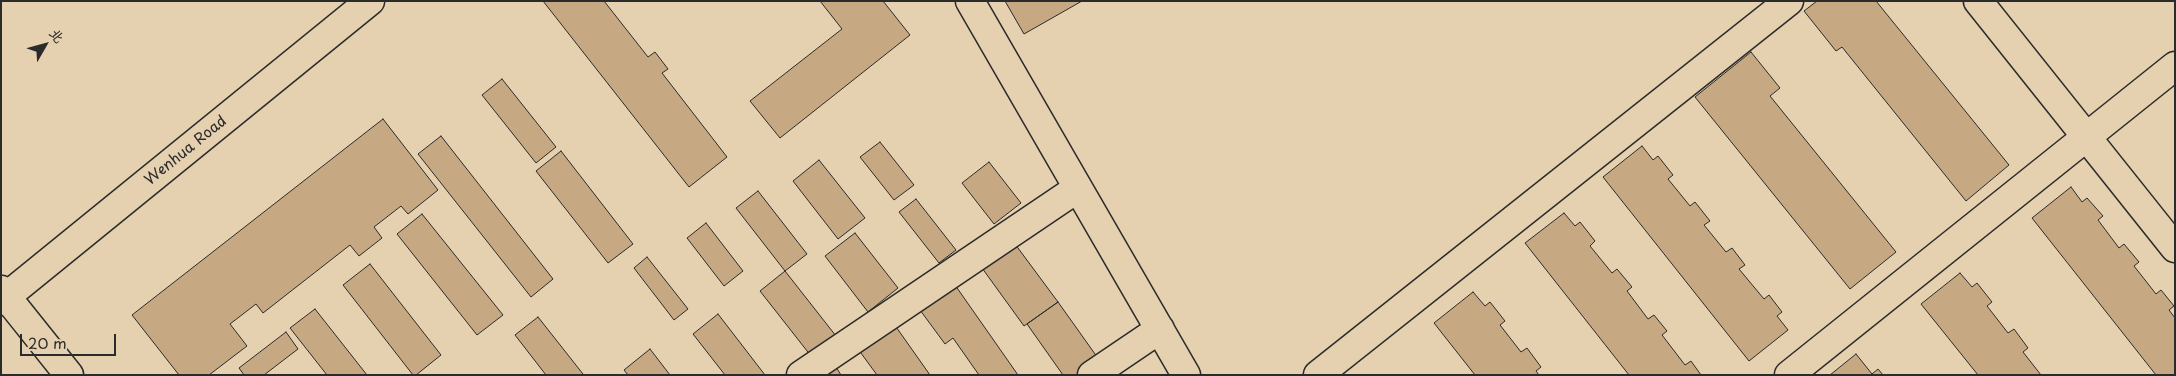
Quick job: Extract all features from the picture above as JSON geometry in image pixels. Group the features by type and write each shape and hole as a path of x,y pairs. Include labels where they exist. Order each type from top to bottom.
{"street":[{"name":"Wenhua Road","path":"3,296 370,1"},
{"path":"970,1 1186,375"},
{"path":"1318,375 1790,1"},
{"path":"1978,1 2175,248"},
{"path":"1789,375 2175,66"},
{"path":"801,375 1078,188"},
{"path":"3,296 69,375"},
{"path":"1092,375 1160,329"}],"building":[{"path":"543,1 604,1 648,57 655,52 668,69 662,73 727,157 689,187"},
{"path":"820,1 883,1 910,35 780,138 750,101 842,29"},
{"path":"1005,1 1082,1 1024,34"},
{"path":"1817,1 1876,1 2009,165 1966,201 1842,47 1836,51 1804,11"},
{"path":"1751,52 1780,88 1770,96 1896,252 1850,289 1695,97"},
{"path":"502,79 556,147 536,163 482,95"},
{"path":"383,119 438,190 408,214 401,206 374,227 382,238 359,256 350,245 263,313 256,304 230,324 247,346 209,375 179,375 132,315"},
{"path":"441,136 553,279 531,297 418,154"},
{"path":"880,142 914,185 894,200 860,157"},
{"path":"1642,146 1653,160 1658,156 1673,175 1668,179 1690,206 1695,202 1710,221 1704,225 1726,252 1732,248 1745,265 1739,269 1764,299 1769,295 1782,312 1777,316 1788,330 1749,361 1603,177"},
{"path":"561,151 633,244 608,263 536,171"},
{"path":"819,160 865,218 838,239 793,181"},
{"path":"989,162 1021,203 994,224 962,183"},
{"path":"2071,187 2082,202 2087,198 2103,216 2098,220 2119,248 2124,244 2139,262 2134,266 2156,294 2161,290 2174,306 2169,310 2175,318 2175,375 2156,375 2032,218"},
{"path":"758,191 807,254 785,271 736,208"},
{"path":"916,199 956,250 939,263 899,212"},
{"path":"1564,213 1575,226 1580,222 1595,241 1590,246 1612,273 1617,269 1632,287 1627,291 1648,319 1654,315 1667,331 1662,335 1685,365 1691,361 1701,375 1629,375 1525,243"},
{"path":"422,214 503,315 477,335 397,234"},
{"path":"706,223 743,271 724,286 687,238"},
{"path":"855,233 898,288 868,312 825,256"},
{"path":"1015,244 1058,302 1024,326 982,268"},
{"path":"647,257 688,309 674,320 634,268"},
{"path":"370,264 441,355 416,375 413,375 343,285"},
{"path":"785,271 836,336 811,356 760,291"},
{"path":"1960,273 1972,287 1977,283 1992,302 1987,306 2008,333 2014,329 2028,348 2023,352 2041,375 1978,375 1921,304"},
{"path":"955,285 1018,375 979,375 953,338 945,344 920,310"},
{"path":"1473,292 1485,306 1490,302 1505,321 1500,325 1521,352 1527,348 1541,367 1536,371 1539,375 1475,375 1434,323"},
{"path":"1058,302 1100,361 1080,375 1063,375 1027,324"},
{"path":"315,309 367,375 327,375 290,328"},
{"path":"718,314 765,375 725,375 693,334"},
{"path":"538,317 582,375 546,375 515,335"},
{"path":"894,324 930,375 877,375 858,349"},
{"path":"286,332 298,349 264,375 244,375 239,368"},
{"path":"650,349 670,375 628,375 624,370"},
{"path":"1856,354 1872,374 1878,369 1883,375 1830,375"},
{"path":"836,367 841,375 825,375"}]}
